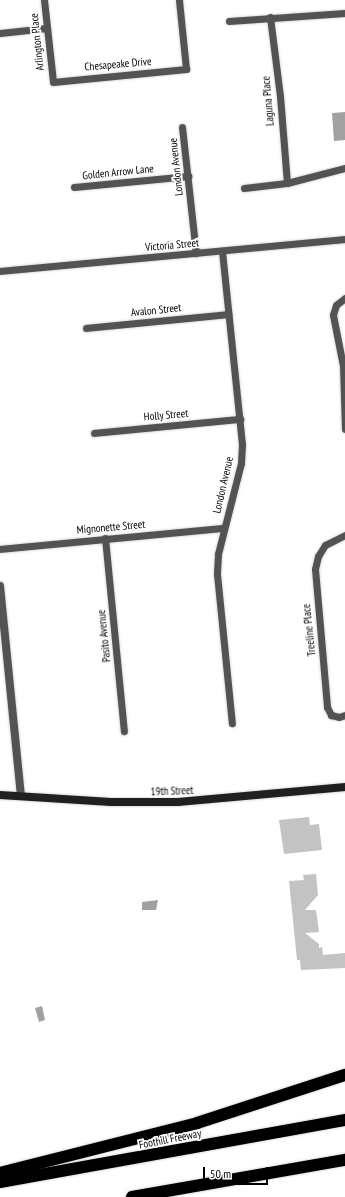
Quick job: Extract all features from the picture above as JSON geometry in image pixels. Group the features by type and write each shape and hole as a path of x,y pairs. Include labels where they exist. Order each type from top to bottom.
{"highway":[{"path":"0,1173 197,1123 345,1075"},
{"name":"Foothill Freeway","path":"0,1182 345,1120"},
{"path":"132,1197 345,1160"}],"main road":[{"name":"19th Street","path":"0,795 111,802 178,802 345,787"}],"street":[{"name":"Arlington Place","path":"44,0 53,82"},
{"name":"Chesapeake Drive","path":"53,82 186,69 179,0"},
{"path":"229,21 345,13"},
{"name":"Laguna Place","path":"270,17 280,96 287,183"},
{"path":"0,33 47,28"},
{"name":"London Avenue","path":"182,127 196,254"},
{"path":"244,188 287,183 345,168"},
{"name":"Golden Arrow Lane","path":"74,187 188,176"},
{"name":"Victoria Street","path":"0,271 345,239"},
{"name":"London Avenue","path":"222,251 240,419 241,462 224,528 216,574 232,723"},
{"path":"345,298 336,305 333,315 343,366 345,429"},
{"name":"Avalon Street","path":"86,328 228,314"},
{"name":"Holly Street","path":"94,433 240,419"},
{"name":"Mignonette Street","path":"0,549 224,528"},
{"name":"Treeline Place","path":"345,535 325,545 318,556 316,577 327,707 331,715 339,717 345,715"},
{"name":"Pasito Avenue","path":"105,538 124,731"},
{"path":"0,586 21,796"}],"shaded area":[{"path":"345,112 345,140 334,141 332,113"},
{"path":"158,900 156,910 142,910 142,902"},
{"path":"42,1006 45,1020 39,1022 35,1008"}],"building":[{"path":"309,817 310,825 319,824 322,850 284,854 279,820"},
{"path":"316,874 318,895 305,910 316,910 319,932 305,933 319,944 319,948 322,947 323,955 345,953 345,968 301,970 300,960 297,960 289,881 304,880 303,875"}]}
